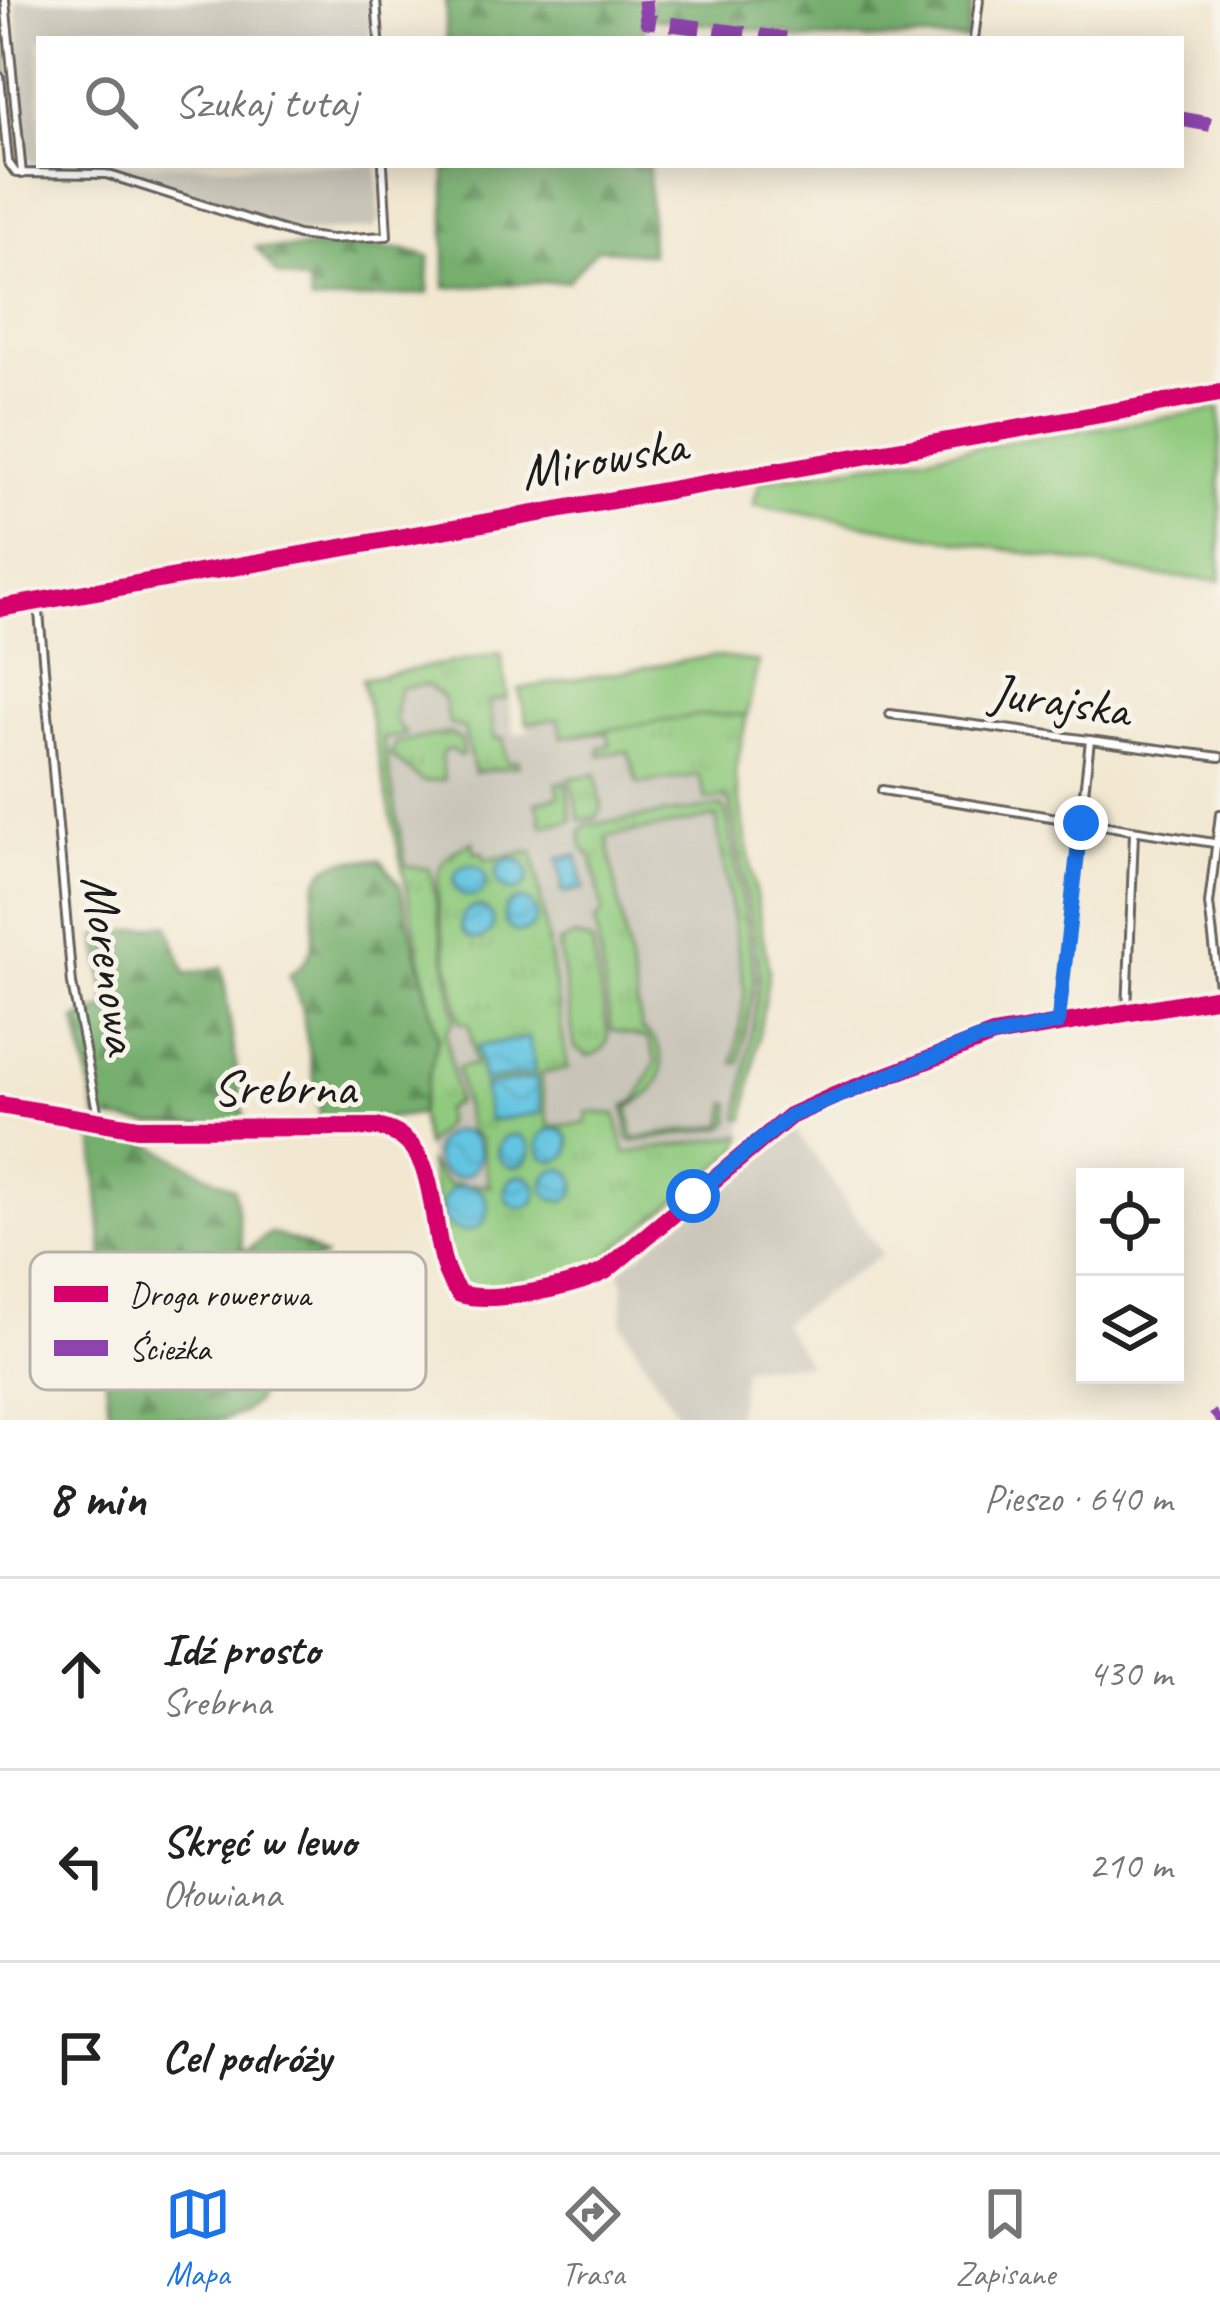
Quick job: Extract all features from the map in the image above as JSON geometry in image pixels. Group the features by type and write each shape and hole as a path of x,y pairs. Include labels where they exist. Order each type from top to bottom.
{"street":[{"path":"5,0 22,174"},
{"path":"376,0 379,36"},
{"path":"974,36 979,0"},
{"path":"0,77 9,168 22,174 106,174 298,235 331,239 387,236 383,168"},
{"name":"Mirowska","path":"0,608 1220,393"},
{"name":"Morenowa","path":"38,601 72,984 100,1120"},
{"name":"Jurajska","path":"890,714 1220,757"},
{"path":"1058,1023 1090,740"},
{"path":"882,790 1218,844"},
{"path":"1220,814 1209,904 1220,996"},
{"path":"1127,1012 1134,833"},
{"name":"Srebrna","path":"0,1105 138,1128 377,1127 396,1132 409,1142 423,1165 446,1275 460,1294 490,1298 590,1279 605,1271 790,1116 978,1039 1220,996"}],"shaded area":[{"path":"16,0 368,0 370,36 36,36 36,163 27,158"},
{"path":"109,168 377,168 380,219 373,229 302,232"},
{"path":"501,653 514,734 528,732 527,723 559,718 563,737 747,715 735,774 769,972 740,1149 588,1271 479,1291 451,1276 419,1114 438,1038 362,679"},
{"path":"796,1129 882,1254 782,1323 808,1364 744,1367 735,1420 681,1420 622,1324 624,1283 619,1271"}],"green space":[{"path":"2,0 16,170 11,159"},
{"path":"446,0 643,0 645,36 446,36"},
{"path":"651,0 973,0 967,36 792,36 651,18"},
{"path":"445,168 649,168 651,254 597,249 568,281 445,288"},
{"path":"256,247 411,251 429,256 428,293 311,303 308,283 278,275"},
{"path":"1220,409 1220,581 1157,576 753,505 760,481"},
{"path":"501,653 508,698 489,702 495,739 503,738 507,762 518,761 518,766 474,773 464,729 449,724 443,698 427,685 399,688 395,720 406,734 383,739 406,866 430,869 455,1019 446,1032 457,1102 444,1110 445,1124 425,1146 419,1114 438,1038 362,679"},
{"path":"713,656 758,662 747,715 700,715 562,737 559,719 527,723 519,689"},
{"path":"700,715 747,715 735,774 769,972 745,1119 739,1118 760,976 730,802 724,797 706,800 699,775 638,784 628,751 599,755 600,747 610,745 608,733 562,737"},
{"path":"450,733 461,740 463,755 452,749 444,751 444,780 423,782 390,755 397,742"},
{"path":"596,774 602,809 596,818 580,820 570,778"},
{"path":"566,781 572,821 543,826 536,802 559,796 557,783"},
{"path":"721,806 726,811 755,978 740,1062 734,1063 745,992 716,817 607,837 642,1030 655,1041 661,1057 658,1083 629,1108 633,1138 724,1125 728,1103 732,1104 730,1123 724,1128 633,1142 628,1138 625,1106 637,1100 656,1061 648,1039 611,1030 595,921 603,912 592,858 583,849 580,832 586,825"},
{"path":"473,842 475,853 483,852 485,860 533,851 568,1069 540,1074 552,1126 587,1123 587,1112 616,1114 625,1153 743,1135 740,1149 588,1271 479,1291 451,1276 429,1164 447,1184 489,1185 480,1139 469,1131 457,1068 475,1064 469,1024 460,1022 438,885 444,861"},
{"path":"381,860 400,885 438,1039 419,1114 388,1118 384,1123 322,1124 301,1006 289,974 304,962 311,948 315,886 321,874 338,862"},
{"path":"168,924 186,974 222,967 245,1125 156,1125 97,1118 76,1020 107,1007 97,936"},
{"path":"575,936 592,942 608,1036 603,1049 589,1056 575,1048 558,943"},
{"path":"93,1130 139,1134 234,1189 243,1252 103,1252"},
{"path":"270,1233 316,1252 244,1252"},
{"path":"107,1390 260,1390 243,1413 222,1420 110,1420"}],"water":[{"path":"577,855 584,889 563,893 558,858"},
{"path":"512,859 524,863 528,875 524,887 512,891 500,887 496,875 500,863"},
{"path":"470,865 482,869 486,881 482,893 470,897 458,893 454,881 458,869"},
{"path":"520,900 532,904 536,916 532,928 520,932 508,928 504,916 508,904"},
{"path":"477,907 489,911 493,923 489,935 477,939 465,935 461,923 465,911"},
{"path":"529,1038 535,1073 483,1081 477,1046"},
{"path":"536,1078 541,1113 489,1121 483,1086"},
{"path":"554,1129 566,1133 570,1145 566,1157 554,1161 542,1157 538,1145 542,1133"},
{"path":"457,1131 473,1138 480,1154 473,1170 457,1177 441,1170 434,1154 441,1138"},
{"path":"514,1135 526,1139 530,1151 526,1163 514,1167 502,1163 498,1151 502,1139"},
{"path":"560,1169 572,1173 576,1185 572,1197 560,1201 548,1197 544,1185 548,1173"},
{"path":"521,1176 533,1180 537,1192 533,1204 521,1208 509,1204 505,1192 509,1180"},
{"path":"465,1185 481,1192 488,1208 481,1224 465,1231 449,1224 442,1208 449,1192"}],"marked path":[{"path":"645,0 647,21 763,36"},
{"path":"1184,120 1220,126"},
{"path":"1214,1420 1220,1415"}],"cycle path":[{"path":"0,608 1220,393"},
{"path":"0,1105 138,1128 377,1127 401,1136 426,1174 448,1274 460,1294 492,1297 554,1288 605,1271 790,1116 834,1096 993,1035 1220,997"}],"route":[{"path":"693,1196 790,1116 978,1039 1058,1023 1081,823"}]}
